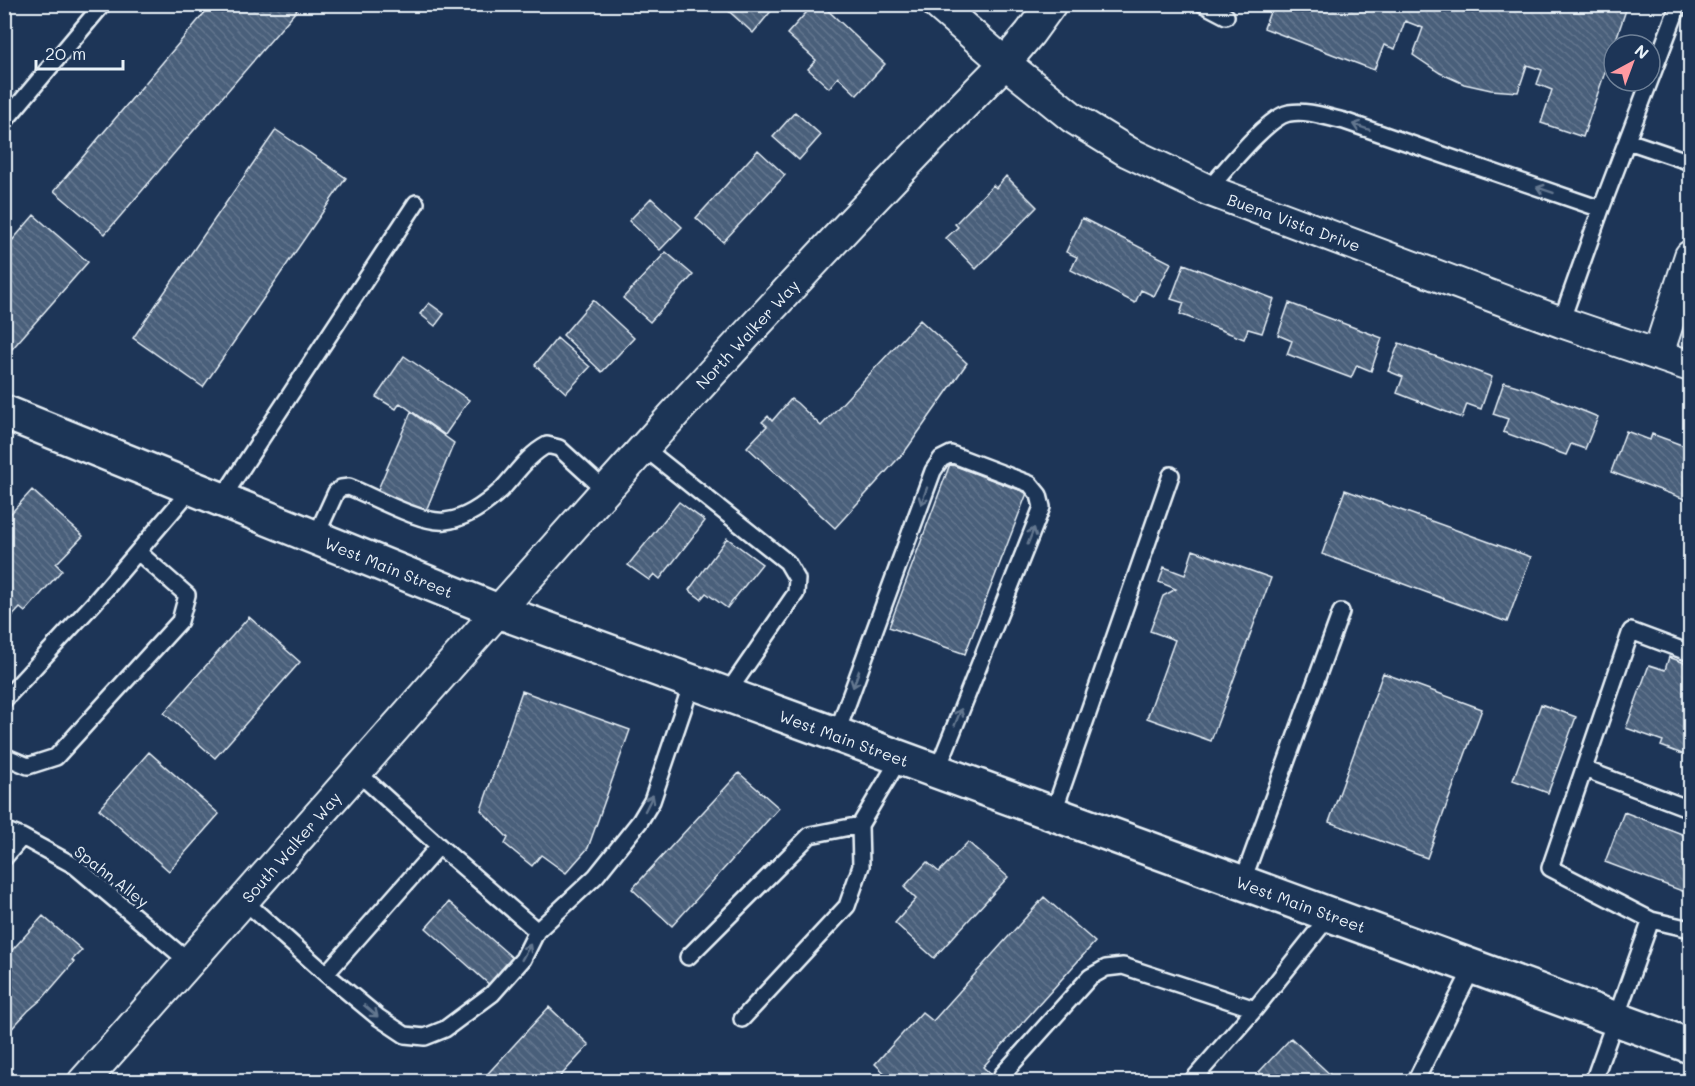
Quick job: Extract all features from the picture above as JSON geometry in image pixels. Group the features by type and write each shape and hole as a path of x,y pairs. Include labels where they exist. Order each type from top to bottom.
{"main road":[{"name":"West Main Street","path":"4,412 498,611 1690,1046"}],"street":[{"name":"Buena Vista Drive","path":"937,4 1005,63 1073,117 1128,152 1208,190 1561,322 1690,366"},
{"name":"North Walker Way","path":"498,611 643,447 808,268 1005,63 1051,4"},
{"path":"1658,354 1690,256"},
{"name":"South Walker Way","path":"95,1078 189,962 498,611"}],"lane":[{"path":"4,122 103,4"},
{"path":"1203,4 1226,16"},
{"path":"1561,322 1601,209 1679,4"},
{"path":"1208,190 1269,123 1286,113 1305,112 1344,121 1601,209"},
{"path":"1628,141 1690,162"},
{"path":"4,700 138,552 207,494 416,203"},
{"path":"315,537 336,492 341,488 349,486 427,520 444,521 480,507 500,490 536,451 547,445 559,448 605,490"},
{"path":"643,447 787,562 797,579 796,593 726,695"},
{"path":"836,735 933,471 941,459 951,454 1030,484 1040,495 1042,507 937,771"},
{"path":"1053,814 1171,475"},
{"path":"4,756 28,766 56,757 180,621 187,595 138,552"},
{"path":"1242,883 1341,612"},
{"path":"1690,653 1631,631 1550,868 1651,920 1690,929"},
{"path":"243,900 326,974 405,1035 425,1037 445,1029 492,994 523,959 537,931 596,876 640,821 652,801 692,683"},
{"path":"742,1019 847,906 861,866 860,825 900,758"},
{"path":"1584,769 1690,809"},
{"path":"357,771 537,931"},
{"path":"688,957 810,835 860,825"},
{"name":"Spahn Alley","path":"4,830 22,837 75,866 189,962"},
{"path":"4,858 22,837"},
{"path":"326,974 439,846"},
{"path":"1191,1082 1255,1009 1330,915"},
{"path":"1593,1082 1651,920"},
{"path":"1000,1082 1002,1075 1090,977 1106,968 1123,966 1255,1009"},
{"path":"1415,1082 1473,967"}],"building":[{"path":"212,4 302,4 105,234 54,191"},
{"path":"725,4 777,4 753,33 723,6"},
{"path":"814,4 821,4 885,64 857,95 838,77 829,88 808,69 816,60 787,34"},
{"path":"1273,4 1628,4 1618,33 1602,33 1602,81 1583,137 1541,123 1552,90 1537,84 1542,70 1527,65 1518,92 1491,90 1464,84 1440,73 1413,55 1423,28 1405,21 1395,49 1384,45 1374,70 1264,28"},
{"path":"795,112 821,135 799,160 773,137"},
{"path":"276,130 346,178 203,387 133,338"},
{"path":"758,150 785,175 723,242 696,218"},
{"path":"1006,176 1037,207 976,269 946,238 958,227 955,224 993,185 996,188"},
{"path":"651,198 682,227 660,250 629,221"},
{"path":"34,215 88,262 12,349 4,343 4,250"},
{"path":"1082,218 1171,263 1154,296 1141,290 1135,303 1071,270 1077,257 1066,252"},
{"path":"666,252 693,275 650,322 623,298"},
{"path":"1184,264 1274,299 1262,333 1248,329 1244,339 1180,314 1184,303 1171,299"},
{"path":"593,300 634,338 602,372 563,335"},
{"path":"429,303 444,314 435,326 420,314"},
{"path":"1289,303 1382,338 1371,371 1357,365 1351,378 1287,354 1292,341 1278,335"},
{"path":"920,320 967,363 906,450 835,528 747,447 767,426 762,422 768,416 772,421 791,399 821,426"},
{"path":"557,338 590,367 566,393 535,365"},
{"path":"1399,343 1492,377 1481,409 1467,404 1462,418 1397,393 1403,377 1388,371"},
{"path":"404,356 469,400 445,435 400,403 396,409 376,397"},
{"path":"1504,382 1534,391 1598,417 1585,449 1571,444 1566,455 1503,432 1508,419 1493,414"},
{"path":"411,412 454,443 425,513 376,494"},
{"path":"1626,431 1650,440 1652,434 1690,448 1688,454 1690,455 1690,501 1611,472"},
{"path":"950,464 1027,493 965,654 889,627"},
{"path":"32,490 83,536 56,564 62,570 25,612 20,608 4,625 4,521"},
{"path":"1345,490 1531,557 1507,622 1322,554"},
{"path":"679,502 705,521 660,579 654,574 649,580 628,565"},
{"path":"727,538 762,564 727,608 706,593 701,599 689,590"},
{"path":"1193,550 1271,578 1211,741 1147,718 1175,640 1150,631 1163,596 1176,589 1159,582 1164,567 1185,575"},
{"path":"249,617 300,662 215,758 164,713"},
{"path":"1669,657 1690,665 1690,757 1661,746 1663,741 1626,728 1649,665 1665,670"},
{"path":"1383,673 1482,709 1427,858 1329,822"},
{"path":"522,691 630,730 588,848 566,873 541,855 532,866 505,844 508,838 481,810"},
{"path":"1541,704 1576,717 1548,793 1513,780"},
{"path":"149,752 219,814 169,871 99,809"},
{"path":"739,773 779,808 672,926 632,889"},
{"path":"1624,812 1690,837 1690,894 1605,862"},
{"path":"968,842 1008,877 934,958 895,923 916,899 904,887 927,862 939,872"},
{"path":"1044,897 1095,942 983,1067 999,1082 894,1082 875,1064 922,1012 933,1021"},
{"path":"449,902 515,960 492,987 426,928"},
{"path":"43,916 82,950 43,998 4,1037 4,959"},
{"path":"549,1007 589,1045 555,1082 480,1082"},
{"path":"1291,1038 1338,1082 1263,1082 1265,1079 1259,1072"}]}
